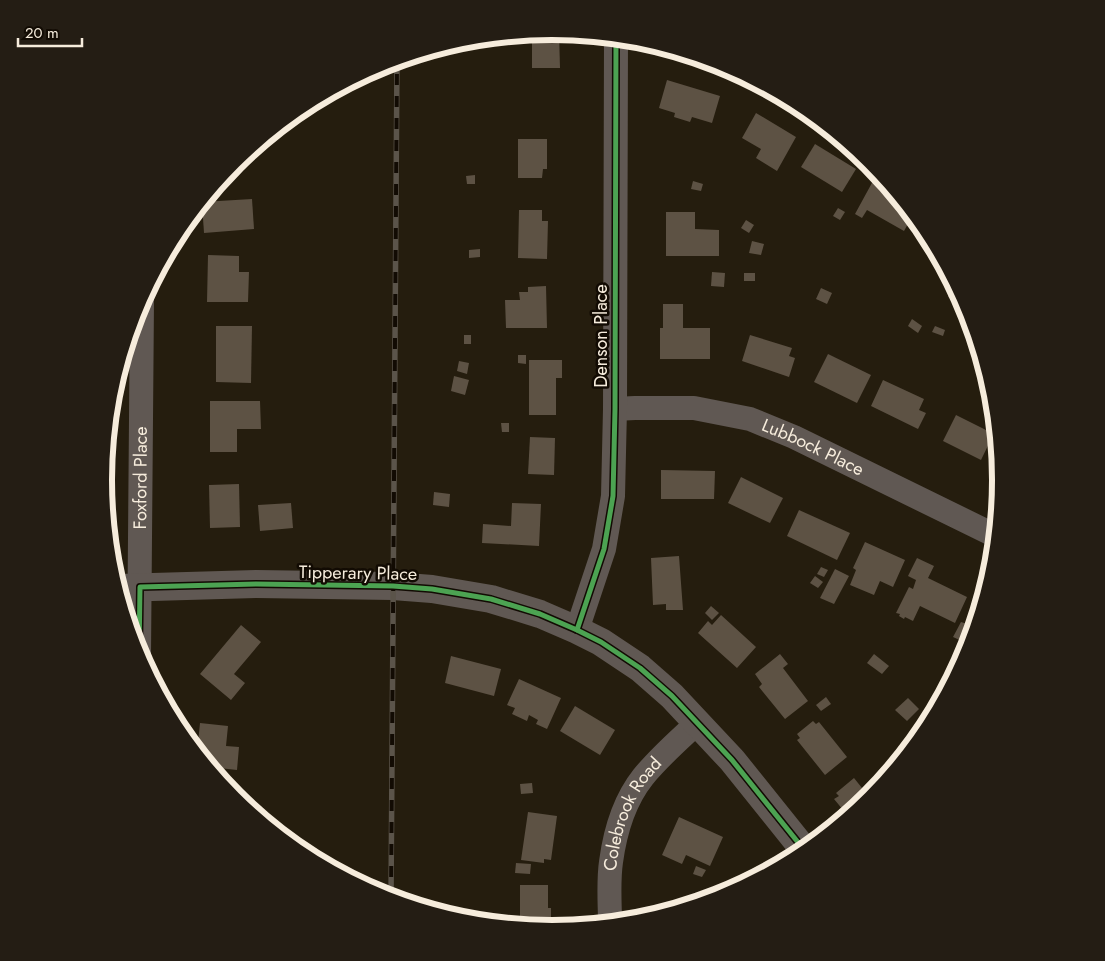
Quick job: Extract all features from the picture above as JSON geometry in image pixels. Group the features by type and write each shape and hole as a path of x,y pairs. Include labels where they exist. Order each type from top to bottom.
{"street":[{"name":"Denson Place","path":"577,630 604,550 613,496 616,45"},
{"name":"Foxford Place","path":"133,615 129,588 141,324"},
{"name":"Lubbock Place","path":"615,409 694,408 750,419 794,437 990,533"},
{"name":"Tipperary Place","path":"129,588 256,584 393,586 432,589 490,599 540,614 601,642 640,668 672,696 732,760 800,845"},
{"name":"Colebrook Road","path":"610,917 611,864 618,824 633,791 642,778 657,760 698,722"}],"building":[{"path":"559,40 560,68 532,68 532,41"},
{"path":"667,80 720,96 712,123 692,117 690,122 674,117 675,113 659,108"},
{"path":"756,113 796,137 777,171 756,158 761,149 742,138"},
{"path":"518,139 547,139 547,169 543,169 542,178 518,178"},
{"path":"815,144 856,169 842,192 801,167"},
{"path":"475,175 475,184 467,184 466,176"},
{"path":"693,181 703,184 701,191 691,189"},
{"path":"873,181 884,190 909,222 904,231 867,210 862,218 855,214"},
{"path":"252,199 254,229 204,233 203,212 212,201"},
{"path":"838,208 845,212 840,220 833,216"},
{"path":"519,210 542,210 542,221 548,221 547,259 518,258"},
{"path":"666,212 695,212 695,229 719,230 719,256 666,256"},
{"path":"746,220 754,225 749,233 741,228"},
{"path":"752,241 764,244 761,255 749,253"},
{"path":"480,249 480,257 469,258 469,250"},
{"path":"208,255 239,256 239,272 249,272 248,302 207,302"},
{"path":"712,272 725,273 724,287 711,286"},
{"path":"744,273 755,273 755,281 744,281"},
{"path":"546,286 547,328 506,328 505,300 520,300 519,292 528,292 528,287"},
{"path":"821,288 832,293 827,304 816,299"},
{"path":"950,292 954,300 948,297"},
{"path":"663,304 683,304 683,328 710,328 710,359 660,359 660,328 663,328"},
{"path":"912,319 922,326 918,333 908,326"},
{"path":"216,326 252,326 251,383 216,382"},
{"path":"935,326 945,330 943,336 932,332"},
{"path":"464,335 471,335 471,344 464,344"},
{"path":"750,335 792,348 789,356 795,358 789,377 742,361"},
{"path":"828,354 871,375 857,403 814,382"},
{"path":"518,355 526,355 526,364 518,363"},
{"path":"529,360 562,360 562,378 556,378 556,415 529,415"},
{"path":"459,361 469,363 467,374 457,371"},
{"path":"454,376 469,380 465,395 451,391"},
{"path":"883,380 924,399 919,410 926,413 918,429 871,406"},
{"path":"210,401 260,401 261,429 237,429 237,452 210,452"},
{"path":"956,415 986,430 989,426 991,440 981,460 943,441"},
{"path":"501,423 509,423 509,432 502,432"},
{"path":"530,437 555,438 554,475 528,474"},
{"path":"661,470 715,471 714,499 661,499"},
{"path":"741,477 783,498 770,523 728,503"},
{"path":"239,484 240,527 210,528 209,485"},
{"path":"434,492 450,494 449,507 433,505"},
{"path":"291,503 293,528 260,531 258,505"},
{"path":"512,503 541,504 539,546 482,543 483,524 511,526"},
{"path":"799,510 850,533 837,560 787,536"},
{"path":"865,542 905,560 893,587 880,581 874,595 850,585 856,570 853,568"},
{"path":"679,556 683,610 666,610 666,604 653,605 651,558"},
{"path":"917,558 934,566 928,578 967,597 955,623 920,606 913,621 905,617 904,619 899,616 900,614 896,613 909,587 913,589 916,580 908,576"},
{"path":"821,567 828,570 824,577 817,574"},
{"path":"835,569 849,576 834,604 820,598"},
{"path":"815,576 823,582 818,588 810,583"},
{"path":"711,606 719,613 712,620 705,613"},
{"path":"721,615 756,647 737,668 698,633 708,621 712,625"},
{"path":"961,622 969,624 962,641 953,637"},
{"path":"241,625 261,642 234,674 245,683 231,700 200,674"},
{"path":"780,654 788,664 783,668 808,701 785,719 759,687 762,684 755,674"},
{"path":"874,654 889,666 882,674 867,663"},
{"path":"451,656 501,669 494,696 445,683"},
{"path":"519,679 561,698 547,729 536,724 538,720 529,715 527,721 512,714 515,708 507,705"},
{"path":"826,697 831,704 821,711 816,705"},
{"path":"908,698 919,709 907,721 895,710"},
{"path":"575,706 615,730 600,755 560,731"},
{"path":"813,721 816,724 819,722 847,757 825,775 797,740 800,738 797,734"},
{"path":"200,723 228,726 226,746 239,747 237,770 218,768 198,742"},
{"path":"854,778 865,791 844,811 834,799 839,796 836,793"},
{"path":"532,783 533,793 521,794 520,784"},
{"path":"528,812 557,816 551,860 544,859 544,863 521,860"},
{"path":"679,817 723,837 710,866 686,855 682,864 662,855"},
{"path":"516,863 531,864 530,874 515,873"},
{"path":"696,866 706,870 702,877 693,874"},
{"path":"520,885 548,885 548,908 551,908 551,921 520,920"}],"railway":[{"path":"391,890 397,69"}],"cycle path":[{"path":"577,630 604,549 613,496 616,45"},
{"path":"139,633 140,587 256,584 393,586 432,589 491,599 540,614 601,642 640,668 672,696 732,760 800,845"}]}
